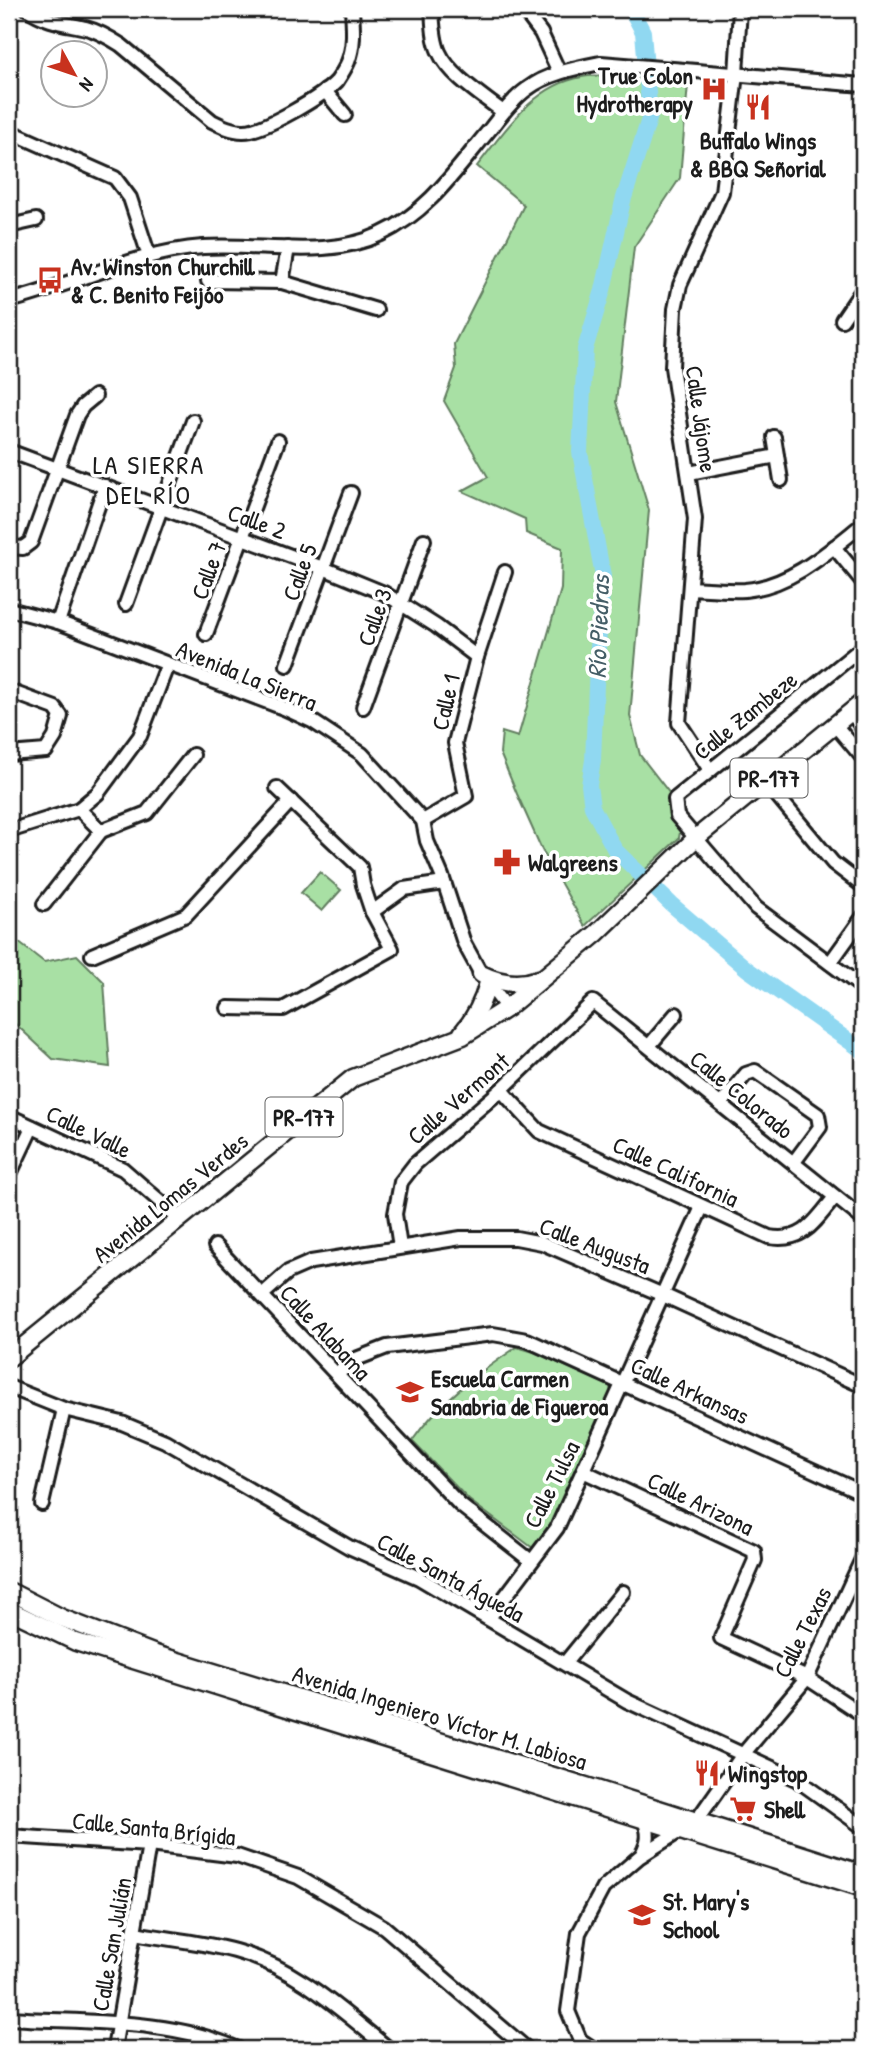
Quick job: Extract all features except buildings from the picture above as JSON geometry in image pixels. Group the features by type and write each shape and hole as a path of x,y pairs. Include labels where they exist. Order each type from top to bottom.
{"main road":[{"name":"Avenida Lomas Verdes","path":"9,1358 353,1078 457,1039 507,1008 619,911 676,855 857,707"},
{"path":"457,1039 483,1001 484,978 515,983 530,982 543,977"},
{"name":"Avenida Ingeniero Víctor M. Labiosa","path":"9,1591 62,1618 158,1654 863,1874"},
{"name":"Avenida Ingeniero Víctor M. Labiosa","path":"9,1610 76,1642 863,1888"}],"street":[{"path":"36,11 59,24 88,28 121,45 212,121 243,132 268,125 326,91 336,82 349,61 353,37 352,9"},
{"path":"432,9 439,53 454,72 503,112"},
{"path":"523,9 541,33 559,72"},
{"name":"Calle Jájome","path":"710,771 679,723 695,519 672,367 675,309 680,285 722,191 736,74 740,9"},
{"path":"9,302 149,256 202,247 323,248 351,245 378,236 405,222 430,201 503,112 527,89 559,72 601,63 863,86"},
{"path":"326,91 345,115"},
{"path":"9,131 115,178 130,198 149,256"},
{"path":"9,211 10,226 36,220"},
{"path":"282,282 288,248"},
{"path":"208,281 282,282 376,310"},
{"path":"842,320 863,289"},
{"path":"9,547 23,548 31,542 77,415 95,396"},
{"path":"126,604 193,421"},
{"path":"774,437 781,480"},
{"name":"Calle 7","path":"206,635 278,441"},
{"name":"Calle 2","path":"9,451 323,568 401,603 477,657"},
{"path":"689,472 777,456"},
{"path":"58,622 105,486"},
{"name":"Calle 5","path":"287,665 351,493"},
{"path":"690,588 746,590 795,575 863,524"},
{"name":"Calle 3","path":"363,707 424,540"},
{"path":"834,547 863,582"},
{"name":"Calle 1","path":"424,821 467,796 455,743 477,657 505,572"},
{"name":"Avenida La Sierra","path":"9,609 58,622 312,721 362,754 424,821 427,841 464,943 484,978 507,1008"},
{"name":"Calle Zambeze","path":"696,838 677,816 675,799 863,646"},
{"path":"9,831 79,810 98,793 140,736 167,666"},
{"path":"9,691 55,708 61,716 55,737 46,751 9,754"},
{"path":"857,707 863,727"},
{"path":"835,725 863,758"},
{"path":"44,904 102,831 147,813 193,755"},
{"path":"765,781 834,863 863,886"},
{"path":"228,1008 282,1009 392,949 372,912 360,867 277,788"},
{"path":"92,955 186,915 291,802"},
{"path":"79,810 102,831"},
{"path":"696,838 755,908 863,988"},
{"path":"372,912 404,889 444,883"},
{"path":"830,963 863,917"},
{"name":"Calle Colorado","path":"593,1002 863,1219"},
{"name":"Calle Vermont","path":"400,1247 395,1214 401,1182 415,1164 501,1090 593,1002"},
{"path":"649,1046 676,1014"},
{"path":"721,1104 746,1074 755,1071 818,1115 820,1128 794,1162"},
{"name":"Calle California","path":"501,1090 539,1131 769,1237 786,1240 807,1231 835,1197"},
{"name":"Calle Valle","path":"9,1116 123,1169 179,1218"},
{"path":"9,1177 32,1127"},
{"name":"Calle Tulsa","path":"489,1618 557,1528 702,1207"},
{"name":"Calle Augusta","path":"262,1295 288,1272 311,1262 461,1238 516,1238 542,1243 863,1386"},
{"name":"Calle Alabama","path":"215,1246 460,1505 531,1561"},
{"name":"Calle Arkansas","path":"337,1374 356,1359 387,1348 493,1334 527,1340 863,1493"},
{"name":"Calle Santa Águeda","path":"9,1387 64,1409 122,1423 165,1441 349,1547 419,1578 626,1701 796,1779 863,1827"},
{"path":"42,1504 64,1409"},
{"name":"Calle Arizona","path":"583,1471 754,1551 755,1560 721,1638 807,1678"},
{"name":"Calle Texas","path":"697,1820 744,1753 807,1678 863,1557"},
{"path":"565,1663 623,1592"},
{"path":"807,1678 863,1715"},
{"path":"641,1856 648,1842 649,1830 643,1819"},
{"path":"594,2049 575,2045 568,2011 579,1933 603,1888 641,1856 697,1820"},
{"name":"Calle Santa Brígida","path":"9,1836 149,1845 237,1856 298,1877 384,1927 527,2049"},
{"name":"Calle San Julián","path":"114,2049 149,1845"},
{"path":"134,1933 236,1951 287,1972 316,1990 389,2049"},
{"path":"9,2018 170,2029 215,2039 238,2049"}],"green space":[{"path":"609,75 688,84 680,178 634,247 616,402 649,510 630,716 640,755 670,794 669,814 680,832 679,838 585,926 542,850 500,753 502,732 518,737 561,589 562,548 526,533 525,519 462,491 488,477 444,401 456,368 454,344 524,205 477,166 522,111 549,89 582,77"},
{"path":"320,872 341,890 322,911 301,893"},
{"path":"9,935 44,962 77,955 104,982 110,1067 53,1059 9,1018"},
{"path":"517,1347 610,1386 611,1392 549,1531 534,1549 469,1500 412,1441 460,1389"}],"waterway":[{"name":"Río Piedras","path":"631,9 643,32 650,116 623,201 603,290 585,349 580,452 603,576 593,760 589,785 592,807 615,850 671,904 747,969 863,1051"}],"place":[{"name":"True Colon Hydrotherapy","path":"714,89"},
{"name":"Buffalo Wings & BBQ Señorial","path":"758,107"},
{"name":"Av. Winston Churchill & C. Benito Feijóo","path":"50,280"},
{"name":"Walgreens","path":"507,862"},
{"name":"Escuela Carmen Sanabria de Figueroa","path":"410,1392"},
{"name":"Wingstop","path":"707,1773"},
{"name":"Shell","path":"743,1809"},
{"name":"St. Mary's School","path":"642,1915"}],"district":[{"name":"LA SIERRA DEL RÍO","path":"149,479"}]}
